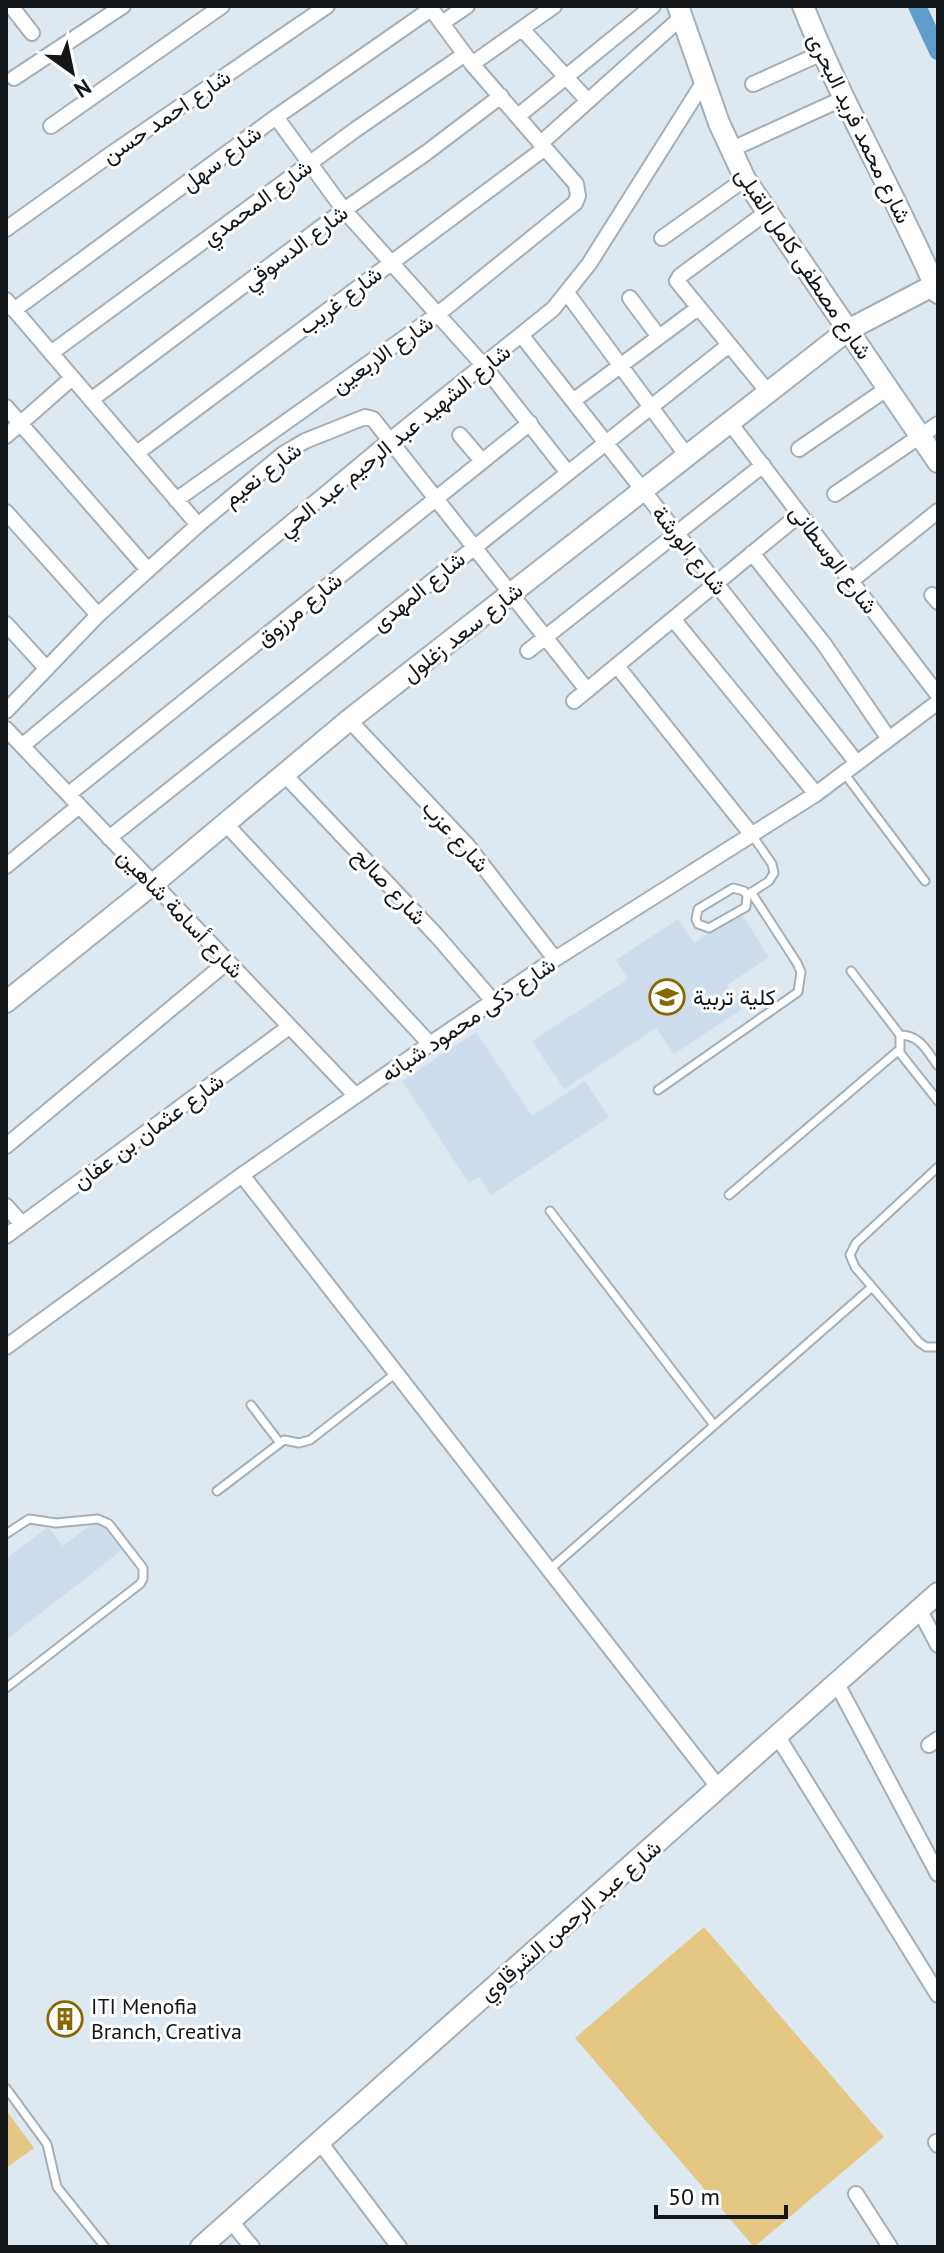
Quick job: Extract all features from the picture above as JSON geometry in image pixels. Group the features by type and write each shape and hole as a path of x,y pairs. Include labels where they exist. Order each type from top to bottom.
{"street":[{"path":"11,6 32,33"},
{"path":"14,78 123,6"},
{"path":"51,126 222,6"},
{"name":"شارع احمد حسن","path":"6,229 327,6"},
{"path":"442,23 467,6"},
{"name":"شارع المحمدي","path":"51,353 308,164 554,6"},
{"path":"518,116 653,6"},
{"name":"شارع محمد فريد البحرى","path":"803,6 822,53 937,287"},
{"path":"430,8 543,146"},
{"name":"شارع سهل","path":"10,305 430,8"},
{"name":"شارع مصطفى كامل القبلى","path":"680,11 730,150 745,179 938,462"},
{"name":"شارع غريب","path":"137,453 543,146 680,11"},
{"path":"522,29 588,101"},
{"path":"753,84 822,53"},
{"name":"شارع الشهيد عبد الرحيم عبد الحي","path":"22,746 389,441 522,336 567,293 705,80"},
{"name":"شارع الدسوقي","path":"91,400 501,96"},
{"path":"730,150 844,98"},
{"path":"276,117 344,210 484,366 568,473"},
{"name":"شارع الاربعين","path":"176,500 438,314 571,207 578,196 576,184 543,146"},
{"path":"662,238 745,179"},
{"path":"767,212 677,281 768,392"},
{"name":"شارع سعد زغلول","path":"6,1002 349,720 848,330 937,287"},
{"path":"567,293 687,456"},
{"path":"630,298 659,337"},
{"path":"10,305 198,525"},
{"path":"573,401 698,308"},
{"name":"شارع الورشة","path":"522,336 857,763"},
{"name":"شارع المهدى","path":"109,838 729,345"},
{"path":"6,436 72,378"},
{"path":"799,449 888,388"},
{"path":"6,407 148,570"},
{"name":"شارع نعيم","path":"6,711 98,615 283,454 305,441 365,417 373,419 587,690"},
{"name":"شارع مرزوق","path":"6,866 74,800 530,423"},
{"name":"شارع الوسطانى","path":"730,423 938,695"},
{"path":"835,494 919,434 938,424"},
{"path":"460,435 482,461"},
{"path":"528,651 763,465"},
{"path":"851,581 938,511"},
{"path":"6,512 98,615"},
{"path":"574,701 800,514"},
{"path":"752,553 824,644 889,739"},
{"path":"673,619 816,794"},
{"path":"6,624 46,668"},
{"path":"617,666 752,835"},
{"name":"شارع ذكى محمود شبانه","path":"6,1347 242,1175 430,1044 555,959 816,794 938,702"},
{"name":"شارع عزب","path":"349,720 467,845 555,959"},
{"name":"شارع أسامة شاهين","path":"7,731 356,1096"},
{"name":"شارع صالح","path":"284,774 437,936 493,1001"},
{"path":"225,823 430,1044"},
{"path":"6,1146 227,962"},
{"name":"شارع عثمان بن عفان","path":"6,1236 289,1027"},
{"path":"242,1175 719,1788"},
{"path":"6,1206 22,1224"},
{"name":"شارع عبد الرحمن الشرقاوي","path":"201,2247 938,1593"},
{"path":"919,1609 938,1645"},
{"path":"836,1682 938,1874"},
{"path":"778,1737 938,1995"},
{"path":"319,2141 399,2247"},
{"path":"856,2194 890,2247"},
{"path":"230,2220 252,2247"}],"lane":[{"path":"844,773 925,881"},
{"path":"658,1090 798,992 801,972 749,894 739,888 728,890 698,909 696,919 698,924 709,928 741,911 746,907 749,894 769,881 774,873 772,864 752,835"},
{"path":"851,971 900,1035 899,1050 938,1101"},
{"path":"900,1035 919,1040 938,1066"},
{"path":"729,1195 899,1050"},
{"path":"938,1167 852,1248 851,1261 919,1342 926,1347 938,1347"},
{"path":"550,1211 714,1425"},
{"path":"548,1570 872,1287"},
{"path":"217,1491 280,1443 310,1440 396,1373"},
{"path":"251,1405 280,1443"},
{"path":"6,1534 29,1519 56,1523 102,1519 140,1563 144,1573 140,1584 6,1688"},
{"path":"6,2088 47,2144 57,2187 105,2247"}],"shaded area":[{"name":"كلية تربية","path":"740,912 769,957 727,985 742,1009 674,1054 656,1028 564,1089 532,1041 628,979 616,960 678,919 694,943"},
{"path":"476,1032 532,1116 585,1081 609,1117 491,1195 479,1177 469,1183 402,1081"},
{"path":"98,1519 122,1550 6,1640 6,1559 48,1527 63,1546"},
{"path":"704,1927 884,2137 754,2247 575,2038"},
{"path":"6,2110 34,2148 6,2168"}],"waterway":[{"path":"917,6 938,51"}],"place":[{"name":"كلية تربية","path":"667,997"},
{"name":"ITI Menofia Branch, Creativa","path":"65,2019"}]}
